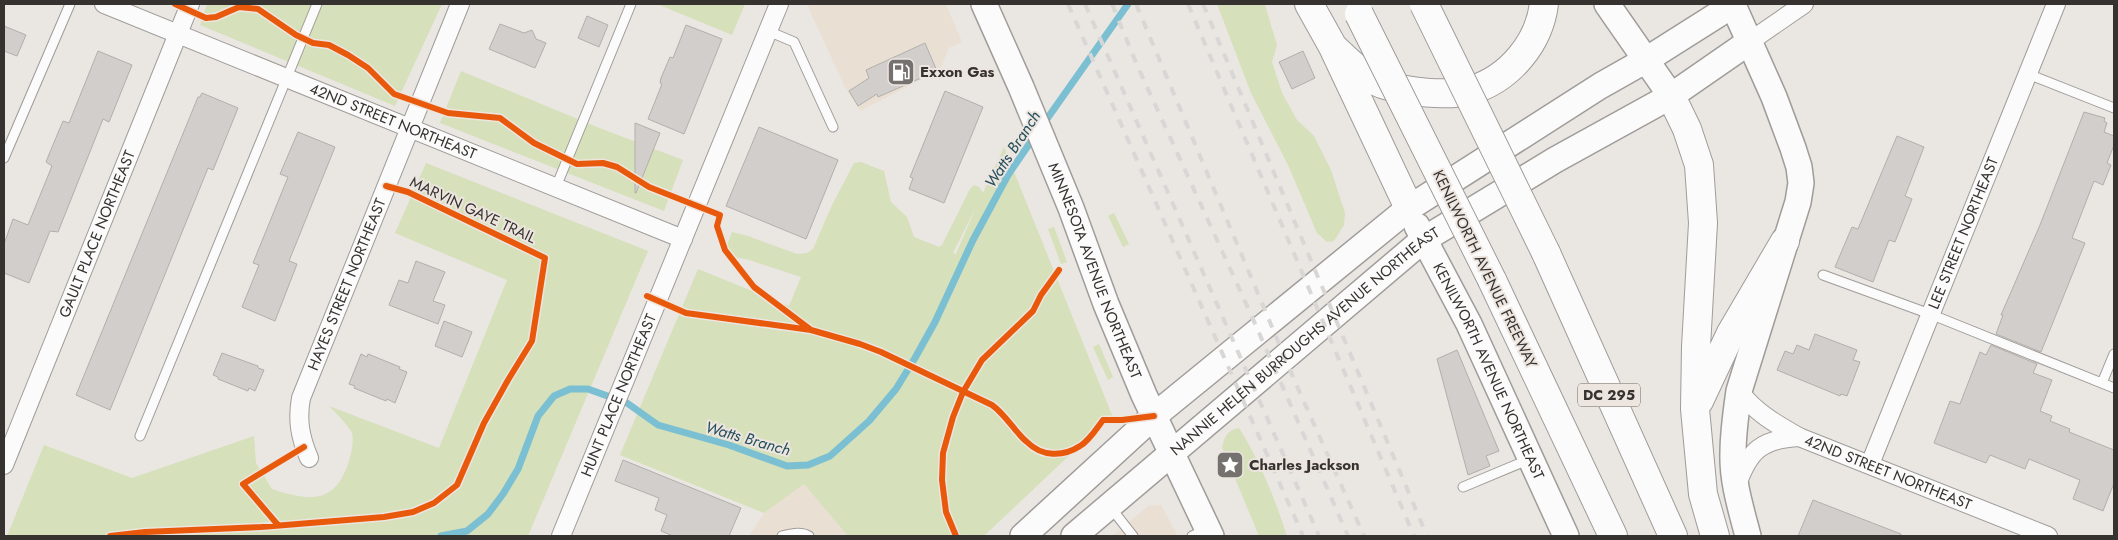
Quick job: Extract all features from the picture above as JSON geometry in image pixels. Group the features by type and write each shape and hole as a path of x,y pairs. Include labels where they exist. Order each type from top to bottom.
{"highway":[{"path":"1309,4 1333,47 1409,208"},
{"name":"DC 295","path":"1424,4 1546,254 1673,536"},
{"path":"1333,47 1355,67 1380,83 1424,94 1471,90 1503,74 1517,60 1530,44 1539,27 1544,4"},
{"name":"KENILWORTH AVENUE FREEWAY","path":"1356,9 1492,280 1613,536"},
{"path":"1671,96 1687,129 1699,165 1703,222 1696,347 1695,409 1703,494 1715,536"},
{"path":"1695,409 1731,333 1785,241"}],"main road":[{"name":"MINNESOTA AVENUE NORTHEAST","path":"984,4 1051,159 1106,304 1204,534"},
{"path":"1607,4 1671,96"},
{"path":"1024,536 1154,416 1409,208 1600,86 1646,60 1734,4 1774,97 1799,167 1800,183 1798,202 1740,391 1735,420 1733,454 1736,487 1748,536"},
{"name":"NANNIE HELEN BURROUGHS AVENUE NORTHEAST","path":"1074,536 1423,240 1555,160 1671,96 1749,42"},
{"name":"KENILWORTH AVENUE NORTHEAST","path":"1409,208 1423,240 1469,324 1566,536"}],"street":[{"name":"42ND STREET NORTHEAST","path":"104,4 683,239"},
{"name":"GAULT PLACE NORTHEAST","path":"4,465 190,4"},
{"name":"HAYES STREET NORTHEAST","path":"309,458 300,435 298,422 301,398 460,4"},
{"name":"HUNT PLACE NORTHEAST","path":"562,536 628,370 779,4"},
{"name":"NANNIE HELEN BURROUGHS AVENUE NORTHEAST","path":"1749,42 1804,4"},
{"name":"LEE STREET NORTHEAST","path":"1870,464 2056,4"},
{"name":"42ND STREET NORTHEAST","path":"1740,391 1750,405 1763,416 1799,437 2048,536"},
{"path":"1736,487 1743,467 1765,444 1779,438 1799,437"}],"lane":[{"path":"4,158 70,4"},
{"path":"140,436 317,4"},
{"path":"556,187 630,4"},
{"path":"768,31 794,42 833,127"},
{"path":"2028,74 2114,108"},
{"path":"1823,275 1930,314 2114,388"},
{"path":"2102,383 2114,354"},
{"path":"1463,487 1530,458"},
{"path":"1109,506 1133,536"},
{"path":"782,536 793,533 809,536"}],"shaded area":[{"path":"810,4 946,4 962,42 949,48 940,70 860,111 845,87 808,7"},
{"path":"804,484 848,536 749,536 764,513"},
{"path":"1161,505 1178,536 1112,536 1148,506"}],"green space":[{"path":"207,4 442,4 395,106 200,25"},
{"path":"657,4 745,4 732,35"},
{"path":"1217,4 1265,5 1277,45 1272,62 1282,93 1297,120 1314,136 1331,170 1345,213 1344,225 1334,241 1327,242 1317,233 1288,165 1251,93"},
{"path":"461,71 683,160 664,211 440,123"},
{"path":"1004,147 1112,415 984,536 848,536 804,484 764,513 620,455 698,269 789,306 801,277 746,259 732,257 725,250 732,232 797,254 807,253 813,249 832,205 854,163 861,162 884,171 891,202 907,217 914,237 939,247 942,245 970,189 974,185 979,187 983,193","holes":["976,207 956,254 953,253"]},
{"path":"426,163 648,251 528,536 7,536 44,445 132,478 254,436 256,463 272,489 308,497 327,493 335,487 342,477 351,453 352,433 329,406 439,448 507,280 395,233"},
{"path":"1114,213 1129,244 1123,247 1108,216"},
{"path":"1054,227 1067,262 1061,264 1048,229"},
{"path":"1099,344 1113,377 1108,380 1093,347"},
{"path":"1239,428 1254,454 1266,481 1287,536 1259,536 1222,447 1227,434"}],"building":[{"path":"587,16 608,25 599,47 578,38"},
{"path":"500,24 524,33 532,30 536,39 546,43 535,68 489,49"},
{"path":"686,25 722,39 684,134 648,119 662,84 660,83 661,78 670,57 673,58"},
{"path":"4,26 26,35 17,56 4,51"},
{"path":"925,43 937,71 878,97 877,94 858,106 849,91 869,78 866,70"},
{"path":"98,51 132,65 109,122 103,119 58,232 50,231 29,283 4,273 4,244 13,219 28,225 52,166 46,162 50,152 63,121 69,123"},
{"path":"1303,51 1315,78 1292,89 1279,62"},
{"path":"945,91 983,107 944,203 909,189 913,178 910,177"},
{"path":"202,93 238,108 213,170 208,168 110,410 76,395 198,97"},
{"path":"2084,112 2105,118 2104,121 2107,123 2104,132 2114,136 2114,145 2107,163 2111,165 2103,185 2094,181 2072,238 2085,243 2041,352 1996,334 2003,315 2001,315 2040,225"},
{"path":"635,123 660,133 636,193 635,193"},
{"path":"759,127 838,160 806,239 726,206"},
{"path":"298,132 335,147 289,261 297,264 275,321 242,307 259,265 253,263 288,177 280,174"},
{"path":"1897,136 1924,147 1905,196 1912,199 1895,242 1889,240 1873,282 1835,267 1852,227 1858,229"},
{"path":"416,261 445,272 433,301 445,305 438,324 389,305 399,280 408,283"},
{"path":"444,321 472,332 462,357 435,346"},
{"path":"1815,334 1857,350 1853,360 1860,362 1847,396 1841,394 1840,396 1777,370 1785,351 1793,354 1797,345 1809,350"},
{"path":"1991,345 2037,364 2033,373 2052,380 2040,411 2052,416 2050,421 2070,429 2069,432 2114,450 2114,483 2103,511 2073,499 2080,480 2029,459 2025,469 1990,455 1986,463 1934,443 1950,401 1960,404 1980,352 1986,355"},
{"path":"1457,350 1499,451 1486,456 1490,466 1468,475 1437,359"},
{"path":"222,353 264,370 255,391 249,388 248,391 218,379 218,377 213,375"},
{"path":"361,354 367,357 368,354 400,367 399,369 407,372 395,403 354,388 355,386 349,384"},
{"path":"623,460 741,508 729,536 673,536 661,531 667,515 655,510 659,498 615,481"},
{"path":"1813,500 1901,534 1901,536 1798,536"}],"waterway":[{"name":"Watts Branch","path":"1042,126 1128,4"},
{"name":"Watts Branch","path":"441,536 467,531 488,514 518,469 538,416 554,396 570,389 588,389 627,403 658,425 729,445 787,466 808,465 830,456 869,421 896,389 935,322 973,240 1008,175 1034,137"}],"railway":[{"path":"1068,4 1303,536"},
{"path":"1085,4 1319,536"},
{"path":"1112,4 1137,65 1249,310 1348,536"},
{"path":"1136,4 1296,384 1364,536"},
{"path":"1188,4 1414,536"},
{"path":"1203,4 1427,536"}],"cycle path":[{"path":"175,4 206,18 216,17 239,7 258,9 296,35 313,43 329,45 348,55 368,68 394,94 448,113 500,118 534,143 577,164 603,163 617,167 649,187 720,215 717,226 725,250 754,287 811,330"},
{"name":"MARVIN GAYE TRAIL","path":"110,536 145,532 261,527 384,517 413,512 434,503 457,485 484,423 532,341 545,258 408,192 386,186"},
{"path":"956,536 946,512 942,480 943,453 953,417 963,392 982,360 1033,311 1041,295 1059,270"},
{"path":"647,296 686,313 811,330 881,352 992,405 1002,413 1027,442 1039,451 1046,453 1060,454 1080,446 1090,438 1103,420 1154,416"},
{"path":"278,525 243,484 304,447"}],"place":[{"name":"Exxon Gas","path":"901,72"},
{"name":"Charles Jackson","path":"1230,465"}]}
